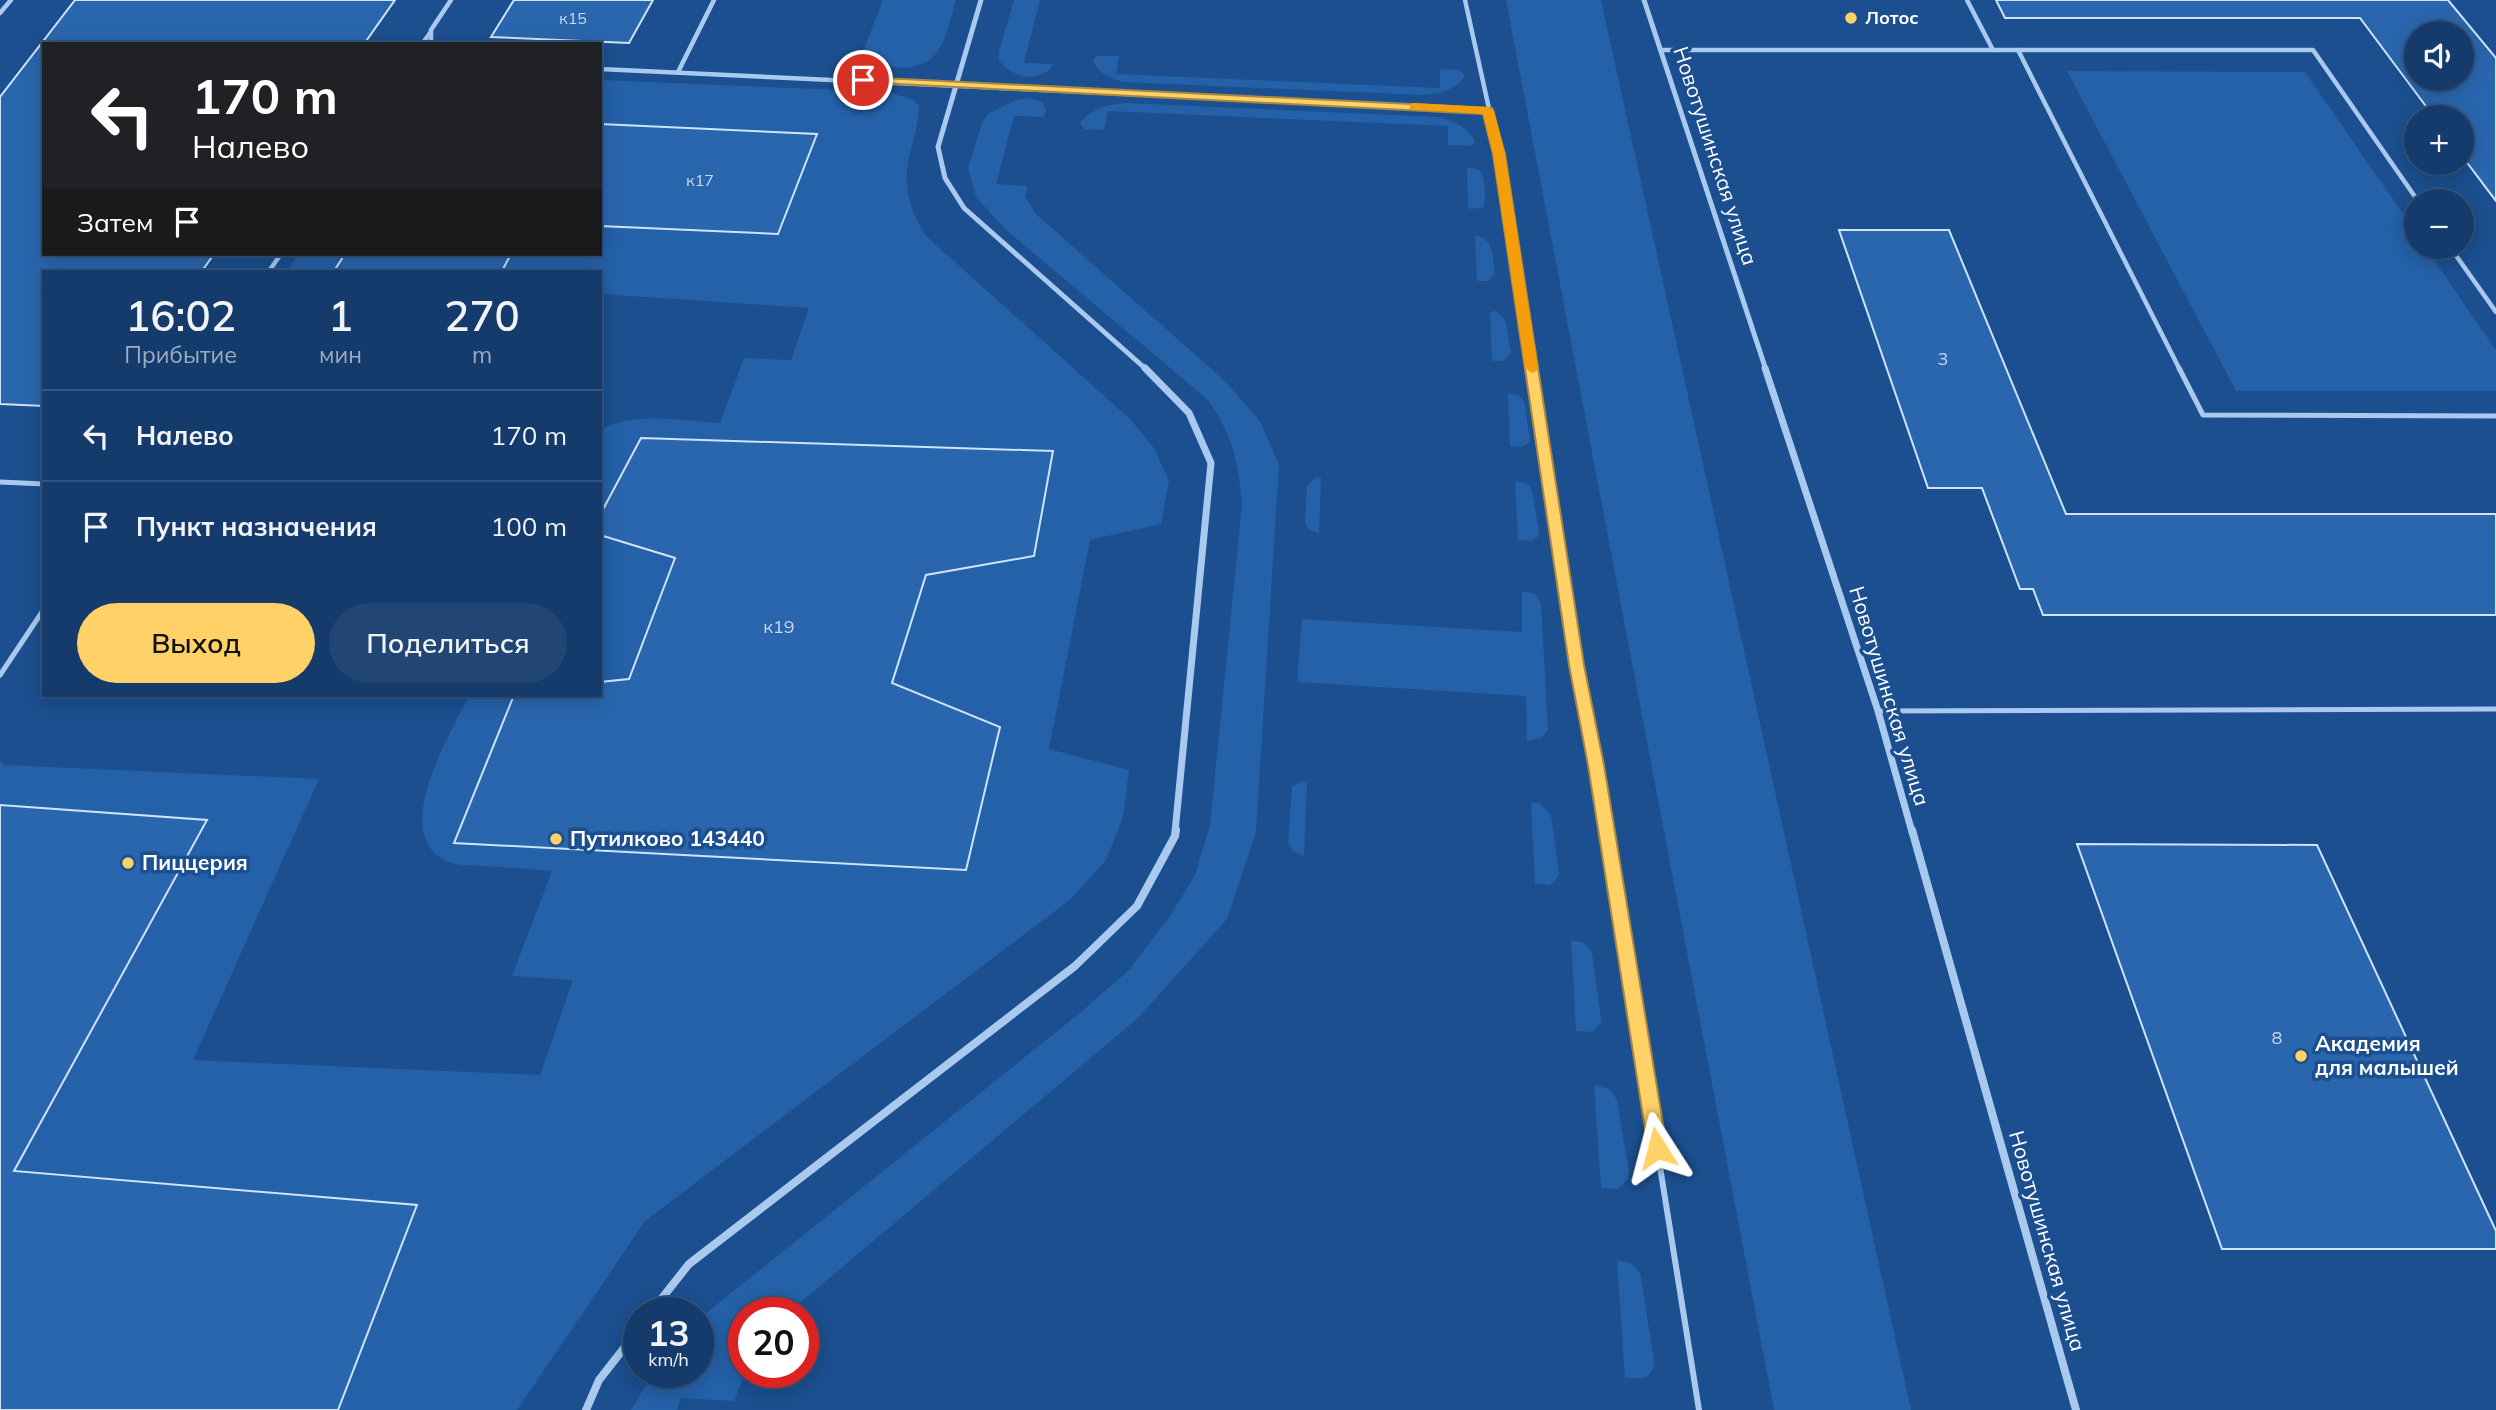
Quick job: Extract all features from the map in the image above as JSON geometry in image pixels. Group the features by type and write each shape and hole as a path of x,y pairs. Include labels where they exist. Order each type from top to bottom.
{"street":[{"path":"664,1297 690,1264 1075,966 1137,906 1175,836 1212,463 1189,413 1150,372 964,208 945,178 938,147 981,0"},
{"name":"Новотушинская улица","path":"1644,0 1878,711 2077,1410"},
{"path":"586,1410 599,1380 623,1349"}],"lane":[{"path":"0,13 11,0"},
{"path":"423,42 451,0"},
{"path":"678,72 714,0"},
{"path":"1465,0 1499,154 1577,665 1600,791 1699,1410"},
{"path":"1968,0 1993,50"},
{"path":"430,42 431,30"},
{"path":"1662,50 2313,51 2410,189"},
{"path":"2018,50 2203,415 2496,416"},
{"path":"602,69 1488,110"},
{"path":"2458,259 2496,312"},
{"path":"0,482 42,484"},
{"path":"0,675 42,612"},
{"path":"1878,711 2496,709"}],"shaded area":[{"path":"883,0 956,0 943,41 930,59 913,67 903,68 883,65 866,57 864,49"},
{"path":"1014,0 1040,0 1024,63 1053,64 1051,69 1037,76 1017,74 999,60 999,51"},
{"path":"1506,0 1601,0 1911,1410 1774,1410"},
{"path":"1097,56 1119,56 1116,74 1440,88 1440,69 1459,70 1465,76 1452,88 1423,95 1123,82 1101,72 1093,60"},
{"path":"2067,71 2305,72 2404,215 2404,259 2433,259 2496,350 2496,391 2236,391"},
{"path":"602,80 889,92 913,100 919,106 919,111 907,182 910,203 926,236 1131,420 1154,448 1169,481 1161,524 1090,540 1049,749 1129,770 1123,817 1106,860 1071,899 645,1221 517,1410 0,1410 0,761 5,765 319,779 193,1060 540,1075 573,980 512,976 552,871 458,865 434,852 424,834 423,812 437,760 468,697 602,697 602,429 613,424 643,419 720,423 744,358 791,360 809,308 602,294 602,270 288,270 297,256 602,256"},
{"path":"1030,98 1043,102 1046,110 1044,117 1014,116 996,184 1027,186 1025,197 1037,215 1225,381 1260,421 1279,464 1256,832 1227,919 1138,1018 807,1297 728,1297 728,1388 739,1388 734,1401 681,1398 677,1410 631,1410 644,1388 714,1388 714,1307 1075,1017 1128,971 1168,919 1195,875 1210,825 1242,504 1233,449 1223,425 1207,399 1005,229 976,197 968,168 982,123 988,114 1016,100"},
{"path":"1127,103 1439,117 1464,128 1475,141 1472,146 1448,145 1448,126 1108,111 1104,130 1084,129 1080,123 1101,108"},
{"path":"1467,168 1477,169 1482,174 1485,190 1483,208 1468,209"},
{"path":"1475,236 1486,240 1491,250 1495,274 1488,281 1477,281"},
{"path":"1496,311 1505,319 1511,353 1503,361 1492,361 1490,312"},
{"path":"1508,393 1519,395 1524,401 1530,442 1522,447 1510,446"},
{"path":"1317,477 1321,478 1319,533 1310,530 1305,524 1307,486"},
{"path":"1515,481 1528,484 1532,490 1539,536 1531,541 1518,540"},
{"path":"1522,591 1535,594 1541,603 1548,730 1541,738 1527,741 1526,696 1297,682 1302,619 1522,632"},
{"path":"1302,781 1307,782 1304,856 1293,851 1288,843 1292,787"},
{"path":"1531,803 1539,803 1551,815 1559,872 1550,885 1535,884"},
{"path":"1571,940 1585,943 1592,953 1601,1023 1592,1032 1576,1031"},
{"path":"1594,1085 1610,1089 1617,1100 1629,1172 1628,1179 1618,1189 1601,1188"},
{"path":"1617,1261 1632,1265 1641,1278 1654,1360 1652,1371 1646,1377 1625,1378"}],"building":[{"path":"75,0 395,0 365,42 43,42"},
{"path":"514,0 653,0 629,43 491,37"},
{"path":"1996,0 2448,0 2465,21 2404,21 2404,77 2360,18 2005,18"},
{"path":"2474,31 2496,58 2496,201 2474,172 2474,105 2425,105 2415,91 2474,91"},
{"path":"42,43 42,256 213,256 203,270 42,270 42,406 0,404 0,97"},
{"path":"602,124 817,134 778,234 602,226"},
{"path":"1839,230 1949,230 2066,514 2496,514 2496,615 2043,615 2033,589 2020,589 1982,488 1928,488"},
{"path":"344,256 510,256 503,270 335,270"},
{"path":"641,438 1053,451 1034,556 926,575 892,683 1000,727 966,870 454,843 513,697 602,697 602,682 629,679 675,558 602,536 602,511"},
{"path":"0,805 207,820 14,1171 417,1205 338,1410 0,1410"},
{"path":"2077,844 2317,845 2496,1231 2496,1249 2222,1249"}],"slow traffic":[{"path":"1414,107 1488,110 1499,154 1532,368"}],"place":[{"name":"Лотос","path":"1851,18"},
{"name":"Путилково 143440","path":"556,839"},
{"name":"Пиццерия","path":"128,863"},
{"name":"Академия для малышей","path":"2301,1056"}],"route":[{"path":"863,80 1488,110 1499,154 1577,665 1596,765 1657,1148"}]}
